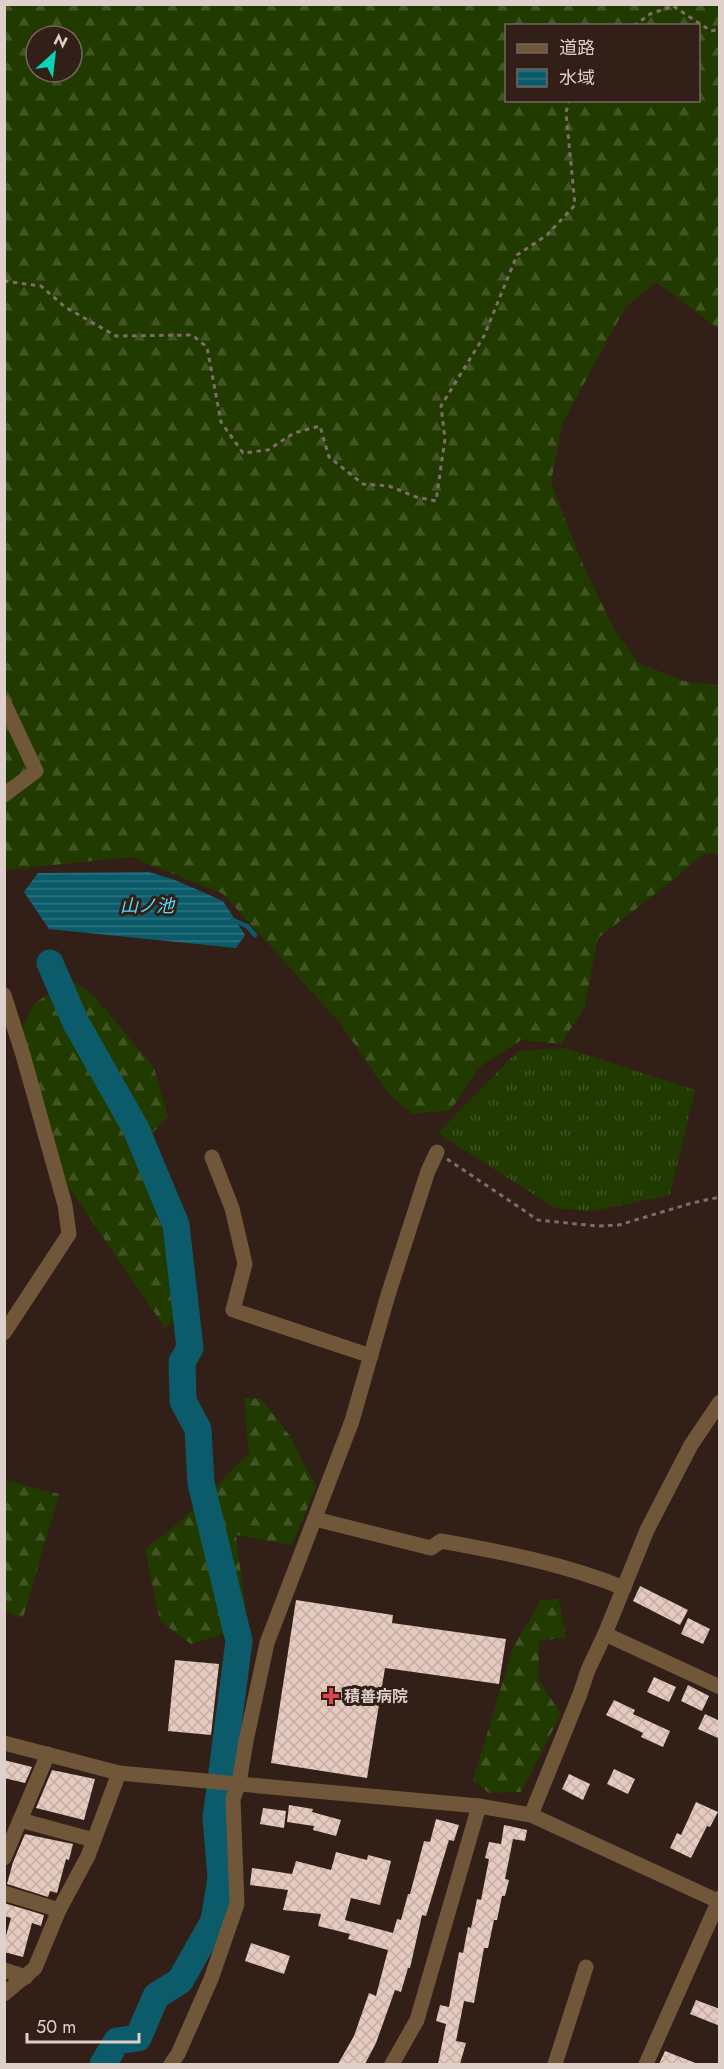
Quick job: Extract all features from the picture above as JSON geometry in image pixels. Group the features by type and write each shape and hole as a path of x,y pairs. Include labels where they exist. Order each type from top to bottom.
{"street":[{"path":"4,703 36,771 4,795"},
{"path":"4,995 24,1055 65,1204 69,1234 4,1333"},
{"path":"171,2064 178,2054 211,1979 237,1904 233,1799 267,1643 352,1421 428,1171 437,1152"},
{"path":"212,1157 232,1208 245,1264 233,1310 370,1356"},
{"path":"531,1815 588,1670 647,1530 691,1445 720,1402"},
{"path":"315,1519 431,1548 441,1541 487,1549 547,1563 624,1588"},
{"path":"605,1634 720,1687"},
{"path":"4,1743 119,1773 479,1806 531,1815 719,1900 646,2064"},
{"path":"4,1858 48,1754"},
{"path":"4,1994 35,1968 59,1910 88,1856 119,1773"},
{"path":"392,2064 417,2020 479,1806"},
{"path":"20,1820 94,1840"},
{"path":"4,1893 59,1910"},
{"path":"555,2064 586,1967"},
{"path":"4,1970 26,1977"}],"path":[{"path":"637,24 650,14 673,6 711,31 720,29"},
{"path":"4,281 41,286 65,307 116,336 192,335 207,347 221,422 243,453 268,450 294,433 320,426 329,457 363,484 389,486 416,497 436,501 445,440 441,406 484,336 517,255 547,235 575,205 566,113 569,102"},
{"path":"437,1152 538,1221 597,1226 618,1225 720,1197"}],"green space":[{"path":"4,5 719,5 719,329 656,282 625,308 563,422 551,482 580,558 615,631 640,664 684,681 719,686 719,854 704,854 598,938 585,1006 561,1044 521,1040 478,1068 451,1110 412,1114 388,1093 340,1023 223,894 131,857 5,870"},
{"path":"71,979 95,997 154,1068 168,1116 139,1148 198,1295 165,1328 68,1186 32,1111 13,1047 34,1004"},
{"path":"566,1048 695,1090 670,1195 593,1211 555,1208 438,1133 518,1051"},
{"path":"244,1398 261,1399 290,1436 316,1487 292,1545 236,1535 248,1627 191,1644 160,1621 145,1549 179,1523 249,1453"},
{"path":"5,1480 59,1494 23,1618 5,1612"},
{"path":"559,1599 566,1637 539,1641 538,1679 561,1714 521,1792 489,1793 473,1780 513,1648 541,1600"}],"water":[{"name":"山ノ池","path":"149,872 175,880 223,901 245,935 236,948 49,929 24,892 38,873"}],"building":[{"path":"640,1586 688,1610 680,1625 633,1601"},
{"path":"296,1600 393,1615 392,1623 506,1639 499,1684 385,1668 367,1778 271,1763"},
{"path":"688,1618 710,1629 703,1644 681,1634"},
{"path":"175,1660 219,1664 211,1735 168,1731"},
{"path":"654,1677 676,1687 669,1702 647,1692"},
{"path":"688,1685 709,1696 702,1711 681,1701"},
{"path":"614,1700 635,1710 633,1714 670,1731 663,1747 641,1737 643,1733 606,1715"},
{"path":"705,1714 720,1721 720,1739 698,1729"},
{"path":"4,1760 32,1767 25,1783 4,1778"},
{"path":"614,1769 635,1779 628,1794 607,1784"},
{"path":"52,1770 95,1779 84,1820 36,1808"},
{"path":"569,1774 590,1784 583,1800 562,1789"},
{"path":"696,1802 718,1812 710,1827 707,1826 691,1858 670,1848 677,1833 681,1835"},
{"path":"289,1805 313,1809 312,1812 341,1820 336,1836 313,1830 314,1826 287,1822"},
{"path":"263,1808 286,1811 284,1828 260,1824"},
{"path":"436,1819 459,1825 454,1841 449,1840 426,1916 422,1915 410,1968 408,1968 401,1992 395,1990 376,2043 365,2064 338,2064 354,2036 369,1993 376,1996 388,1950 348,1939 350,1934 318,1926 321,1914 283,1910 288,1890 250,1885 252,1868 292,1874 296,1861 331,1870 336,1852 367,1860 368,1855 391,1861 380,1905 351,1898 345,1920 393,1933 397,1919 401,1920 408,1894 410,1894 424,1841 430,1842"},
{"path":"504,1825 527,1830 525,1841 513,1839 505,1879 509,1880 505,1896 502,1896 497,1920 494,1920 488,1948 484,1948 474,2003 464,2001 456,2041 466,2043 460,2064 438,2064 446,2024 436,2021 440,2005 449,2007 459,1952 463,1953 477,1899 481,1900 489,1859 485,1858 489,1842 501,1844"},
{"path":"25,1834 73,1844 69,1860 66,1859 57,1893 50,1891 48,1897 7,1884 13,1862"},
{"path":"4,1903 44,1915 41,1926 32,1923 23,1957 4,1952 4,1943 11,1918 4,1916"},
{"path":"251,1943 290,1956 284,1974 245,1961"},
{"path":"696,2000 720,2009 720,2026 690,2014"},
{"path":"665,2051 698,2064 659,2064"}],"waterway":[{"path":"233,920 247,926 255,935"},
{"path":"50,963 76,1023 136,1129 176,1225 190,1348 182,1362 183,1401 198,1429 201,1483 239,1641 216,1818 221,1878 214,1921 180,1981 156,1996 138,2038 117,2041 103,2064"}],"place":[{"name":"積善病院","path":"331,1696"}]}
